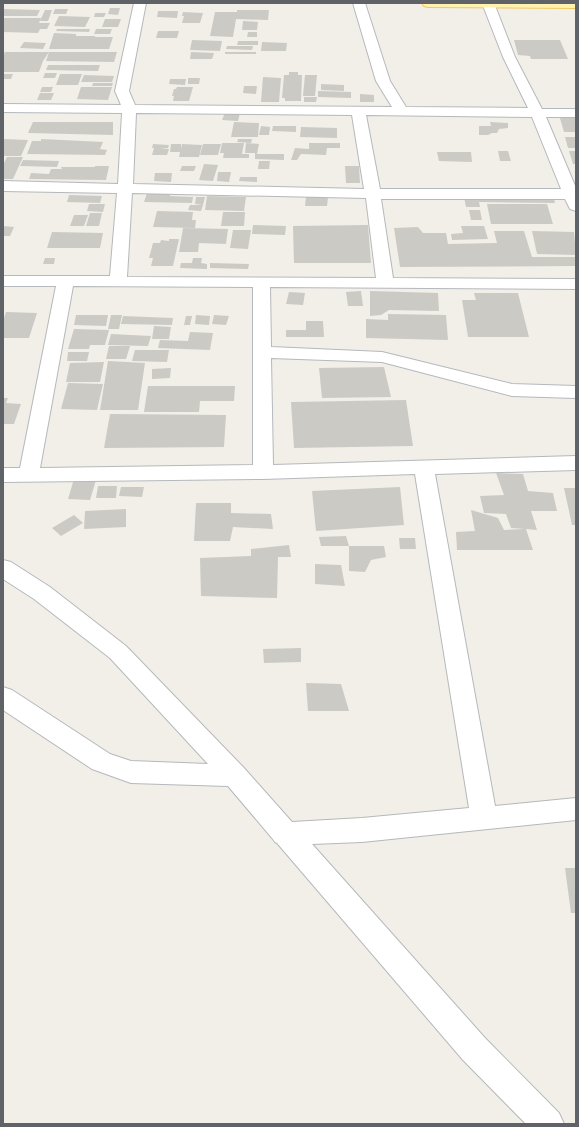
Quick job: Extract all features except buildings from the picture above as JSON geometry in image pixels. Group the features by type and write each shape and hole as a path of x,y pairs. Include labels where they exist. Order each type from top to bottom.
{"main road":[{"path":"428,3 576,4"}],"street":[{"path":"118,282 129,108 122,91 140,3"},
{"path":"359,3 384,81 401,111"},
{"path":"3,186 573,200 537,112 509,57 488,3"},
{"path":"3,108 576,113"},
{"path":"358,111 373,194 385,283"},
{"path":"3,281 576,284"},
{"path":"29,475 64,282"},
{"path":"262,282 263,472"},
{"path":"262,352 382,357 512,390 576,392"},
{"path":"3,475 263,472 576,463"},
{"path":"424,467 484,818"},
{"path":"3,568 42,593 118,652 235,776 284,834 474,1049 548,1124"},
{"path":"3,697 101,762 131,772 235,776"},
{"path":"284,834 362,830 576,809"}]}
